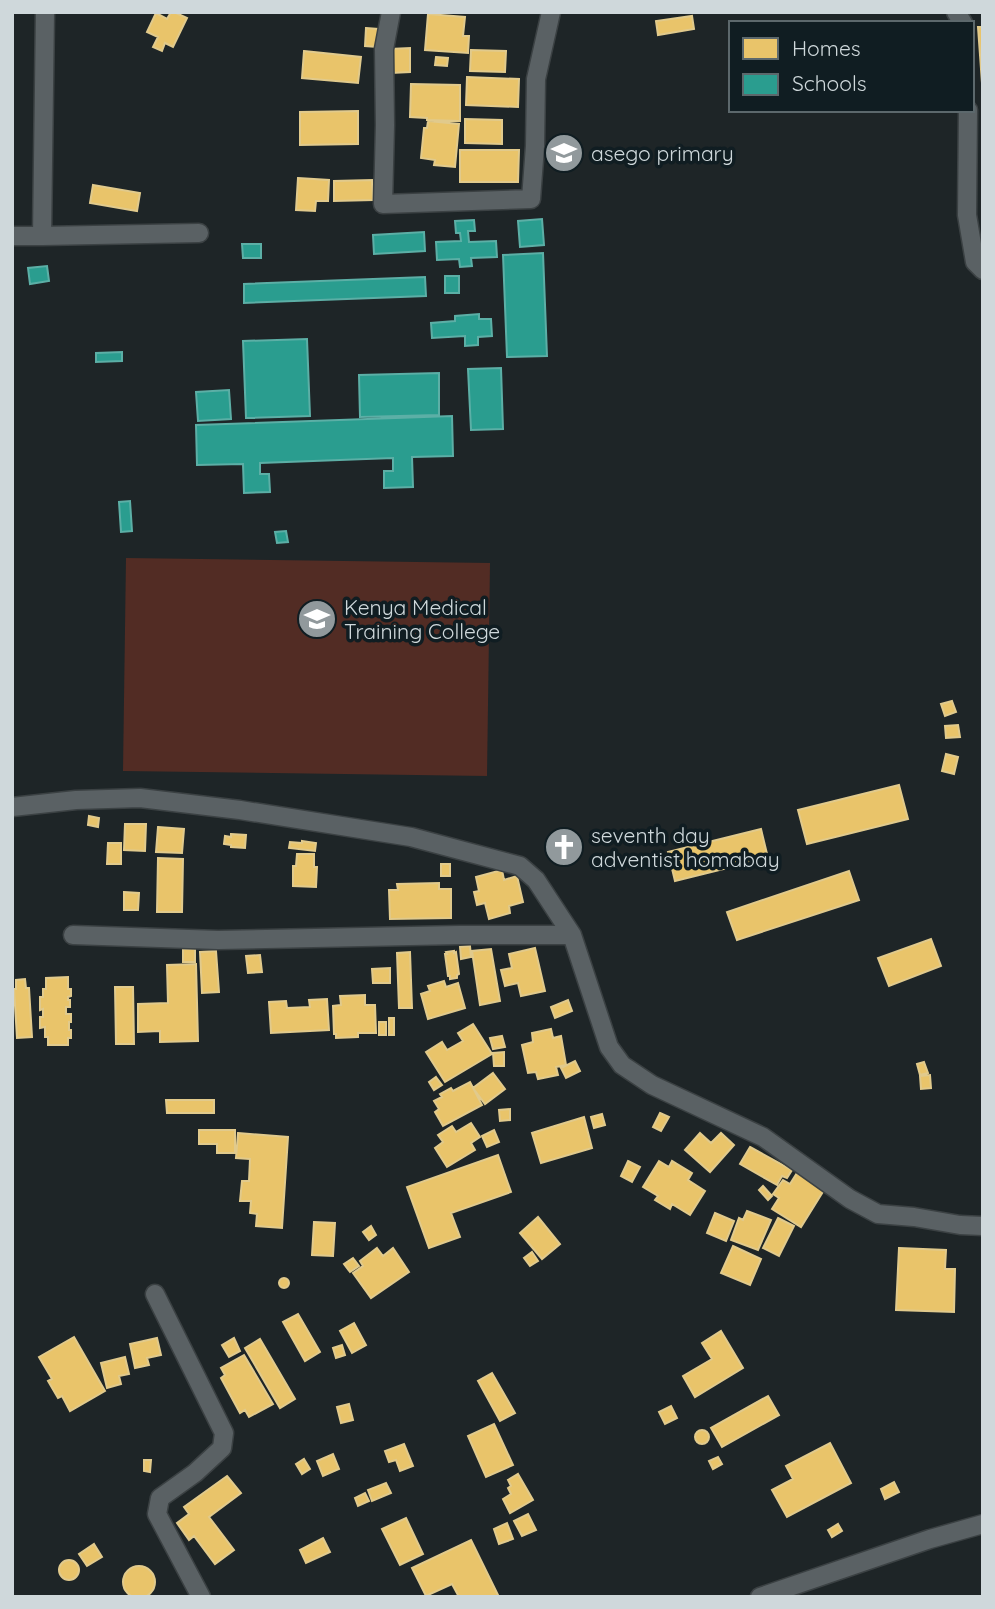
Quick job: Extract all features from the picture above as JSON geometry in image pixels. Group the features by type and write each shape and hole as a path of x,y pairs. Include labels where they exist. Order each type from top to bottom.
{"street":[{"path":"42,236 44,12"},
{"path":"391,12 384,50 383,204 531,199 536,79 551,12"},
{"path":"968,112 967,215 975,262 983,270"},
{"path":"12,236 200,233"},
{"path":"12,807 76,800 140,798 240,810 411,837 520,866 536,880 572,935 608,1047 622,1065 652,1085 763,1137 850,1199 878,1214 983,1226"},
{"path":"73,935 218,940 572,935"},
{"path":"155,1294 225,1433 222,1448 195,1473 160,1498 157,1514 201,1597"},
{"path":"760,1597 930,1539 983,1524"}],"shaded area":[{"path":"126,558 490,563 487,776 123,771"}],"building: Homes":[{"path":"171,12 187,18 173,47 165,43 162,51 153,47 158,37 147,32 156,13 167,19"},
{"path":"428,14 465,17 463,36 469,36 468,53 425,50"},
{"path":"692,16 694,29 658,35 656,21"},
{"path":"978,27 983,27 983,83 982,83"},
{"path":"366,28 378,29 377,47 365,46"},
{"path":"410,48 410,72 391,73 390,49"},
{"path":"471,50 506,51 505,72 470,71"},
{"path":"304,51 361,57 358,83 302,78"},
{"path":"436,57 448,58 447,66 435,65"},
{"path":"467,77 519,79 518,107 466,105"},
{"path":"411,84 460,85 460,121 410,117"},
{"path":"358,111 358,144 300,145 300,112"},
{"path":"465,119 502,120 502,144 465,143"},
{"path":"428,121 459,124 455,167 434,165 435,160 421,158 424,128 427,128"},
{"path":"460,150 519,150 518,182 460,182"},
{"path":"298,178 329,180 328,201 316,201 315,211 296,210"},
{"path":"372,180 373,200 334,201 334,181"},
{"path":"93,185 140,193 137,211 90,203"},
{"path":"952,701 956,712 945,716 941,704"},
{"path":"958,725 960,737 946,738 945,726"},
{"path":"946,754 958,757 954,774 942,771"},
{"path":"899,785 908,819 807,844 798,810"},
{"path":"89,816 99,818 98,827 88,825"},
{"path":"125,824 146,824 145,851 124,850"},
{"path":"158,827 184,829 182,853 156,852"},
{"path":"761,829 768,858 675,881 668,852"},
{"path":"231,834 246,835 245,848 224,844 225,836 231,837"},
{"path":"290,842 316,843 315,851 289,848"},
{"path":"108,843 121,843 121,864 107,864"},
{"path":"297,854 314,854 314,867 317,867 316,887 293,886 293,866 296,866"},
{"path":"158,858 183,859 182,912 157,912"},
{"path":"441,864 450,864 450,876 441,876"},
{"path":"502,870 504,880 517,876 523,902 509,906 510,913 489,919 485,903 477,905 474,892 479,891 476,877"},
{"path":"849,871 859,900 737,940 727,912"},
{"path":"439,883 439,889 451,889 451,918 390,919 389,890 398,890 397,884"},
{"path":"124,892 139,893 138,910 124,910"},
{"path":"931,939 941,966 889,986 878,958"},
{"path":"470,946 471,957 461,959 460,947"},
{"path":"535,948 545,991 521,996 518,983 505,986 501,970 512,968 509,954"},
{"path":"183,949 195,949 195,962 183,962"},
{"path":"491,949 500,1001 480,1005 472,951"},
{"path":"216,951 219,992 202,993 200,952"},
{"path":"454,951 459,974 457,978 450,979 445,954"},
{"path":"410,952 412,1008 399,1008 397,953"},
{"path":"260,955 262,972 248,973 246,956"},
{"path":"196,964 198,1041 160,1042 160,1031 138,1032 138,1004 168,1003 167,965"},
{"path":"390,968 390,983 373,983 372,969"},
{"path":"68,977 71,996 68,997 70,1007 66,1007 66,1014 71,1014 71,1038 68,1038 68,1045 48,1045 45,1027 40,1028 43,1009 40,1010 40,997 43,997 43,989 46,989 46,978"},
{"path":"25,979 26,988 29,988 32,1037 17,1038 14,989 16,980"},
{"path":"444,981 446,987 458,983 465,1008 428,1019 421,994 430,991 428,986"},
{"path":"115,987 133,987 134,1044 116,1044"},
{"path":"365,995 365,1005 375,1005 376,1033 358,1033 358,1037 336,1038 333,1006 341,1005 340,996"},
{"path":"327,999 329,1030 271,1033 269,1002 286,1001 287,1008 310,1007 309,1000"},
{"path":"568,1000 572,1011 555,1018 551,1007"},
{"path":"389,1018 394,1018 394,1035 389,1035"},
{"path":"379,1022 386,1022 386,1035 379,1035"},
{"path":"473,1024 492,1054 445,1082 426,1052 442,1042 447,1050 463,1041 458,1033"},
{"path":"551,1029 553,1038 561,1036 566,1065 556,1067 558,1075 538,1079 536,1072 528,1073 522,1045 533,1042 532,1033"},
{"path":"502,1036 505,1047 493,1049 490,1038"},
{"path":"504,1052 504,1066 494,1066 493,1053"},
{"path":"575,1061 580,1071 566,1078 561,1068"},
{"path":"924,1062 928,1073 920,1075 917,1064"},
{"path":"493,1073 505,1089 485,1104 473,1088"},
{"path":"930,1075 931,1088 921,1089 920,1076"},
{"path":"436,1077 442,1085 434,1090 429,1082"},
{"path":"470,1082 482,1105 443,1126 435,1112 439,1109 434,1101 451,1088 453,1091"},
{"path":"166,1100 214,1100 214,1113 167,1113"},
{"path":"510,1109 510,1120 500,1121 499,1110"},
{"path":"660,1113 669,1117 661,1131 653,1127"},
{"path":"602,1114 605,1125 594,1128 591,1117"},
{"path":"584,1117 592,1148 541,1163 532,1133"},
{"path":"471,1123 480,1137 471,1143 475,1150 447,1167 435,1148 443,1142 438,1135 452,1126 456,1132"},
{"path":"199,1130 235,1130 235,1153 217,1153 217,1144 199,1144"},
{"path":"494,1130 499,1142 487,1147 482,1136"},
{"path":"238,1133 288,1137 282,1228 256,1226 257,1214 250,1213 251,1201 240,1201 242,1181 249,1181 250,1159 236,1158"},
{"path":"700,1133 711,1143 721,1133 734,1145 710,1172 685,1150"},
{"path":"750,1147 792,1170 787,1178 782,1176 777,1185 740,1164"},
{"path":"498,1155 511,1192 451,1213 460,1237 429,1248 407,1187"},
{"path":"628,1161 640,1167 632,1182 621,1176"},
{"path":"659,1161 669,1167 672,1161 692,1173 688,1180 705,1191 690,1215 672,1204 670,1209 655,1200 658,1196 643,1187"},
{"path":"797,1173 824,1190 801,1227 772,1209 779,1198 773,1194 783,1180 790,1184"},
{"path":"763,1186 772,1196 768,1200 759,1190"},
{"path":"747,1211 771,1220 758,1250 731,1240 739,1218 743,1220"},
{"path":"715,1213 734,1221 726,1241 707,1233"},
{"path":"538,1217 560,1244 542,1259 520,1233"},
{"path":"778,1218 794,1226 779,1256 763,1248"},
{"path":"314,1222 335,1223 333,1256 312,1255"},
{"path":"371,1226 376,1235 369,1240 363,1232"},
{"path":"733,1246 761,1259 750,1285 721,1273"},
{"path":"377,1248 383,1256 393,1248 409,1272 371,1298 353,1273 363,1266 360,1261"},
{"path":"899,1248 946,1250 945,1269 955,1269 954,1312 896,1310"},
{"path":"532,1252 538,1261 530,1266 524,1258"},
{"path":"353,1258 359,1266 350,1272 344,1264"},
{"path":"284,1278 288,1279 288,1287 284,1288 280,1287 279,1283 280,1279"},
{"path":"298,1314 320,1352 305,1361 283,1322"},
{"path":"354,1323 366,1345 352,1353 340,1331"},
{"path":"721,1331 743,1368 695,1397 683,1376 712,1359 702,1343"},
{"path":"74,1337 105,1391 70,1411 62,1396 58,1398 48,1381 52,1379 39,1357"},
{"path":"157,1338 161,1355 147,1358 149,1365 135,1368 130,1344"},
{"path":"234,1338 240,1351 229,1357 222,1345"},
{"path":"260,1339 295,1399 280,1408 245,1348"},
{"path":"342,1345 345,1355 336,1358 333,1348"},
{"path":"244,1355 273,1404 249,1417 245,1410 240,1413 221,1378 225,1375 221,1368"},
{"path":"125,1357 129,1374 119,1376 121,1384 107,1388 101,1363"},
{"path":"492,1373 515,1413 500,1421 478,1381"},
{"path":"768,1396 779,1415 722,1447 711,1428"},
{"path":"349,1404 353,1420 341,1423 337,1407"},
{"path":"671,1406 677,1418 665,1424 659,1412"},
{"path":"494,1424 513,1465 486,1477 468,1436"},
{"path":"702,1430 707,1432 707,1442 702,1444 697,1442 695,1437 697,1432"},
{"path":"830,1443 851,1483 787,1517 772,1490 793,1479 786,1466"},
{"path":"404,1444 413,1466 400,1471 396,1460 389,1462 385,1451"},
{"path":"333,1454 339,1469 323,1476 317,1461"},
{"path":"718,1457 722,1464 713,1469 709,1461"},
{"path":"304,1459 310,1469 302,1474 296,1464"},
{"path":"144,1460 151,1460 150,1472 144,1471"},
{"path":"518,1474 533,1500 510,1513 503,1499 511,1494 508,1480"},
{"path":"227,1476 241,1493 209,1517 234,1550 215,1564 194,1536 189,1540 177,1523 189,1514 184,1507"},
{"path":"894,1482 899,1492 885,1499 881,1489"},
{"path":"386,1483 391,1493 372,1501 368,1490"},
{"path":"365,1493 369,1501 358,1506 355,1498"},
{"path":"528,1514 536,1530 522,1536 514,1521"},
{"path":"406,1518 423,1554 400,1565 382,1529"},
{"path":"507,1523 513,1539 499,1544 494,1529"},
{"path":"838,1524 842,1531 832,1537 828,1530"},
{"path":"323,1538 330,1552 306,1563 300,1550"},
{"path":"471,1540 499,1597 459,1597 452,1584 426,1596 412,1568"},
{"path":"94,1544 102,1557 87,1566 79,1554"},
{"path":"69,1560 76,1563 79,1570 76,1577 69,1580 62,1577 59,1570 62,1563"},
{"path":"139,1566 150,1571 155,1582 150,1593 139,1598 128,1593 123,1582 128,1571"}],"building: Schools":[{"path":"542,219 544,245 520,247 518,221"},
{"path":"474,220 475,231 468,231 469,242 496,241 497,257 471,258 472,266 460,267 459,259 437,260 436,242 461,241 460,233 456,233 455,221"},
{"path":"424,232 425,251 374,254 373,235"},
{"path":"242,244 261,244 261,258 243,258"},
{"path":"543,253 547,356 507,357 503,255"},
{"path":"47,266 49,281 30,284 28,268"},
{"path":"445,276 459,276 459,293 445,293"},
{"path":"425,277 426,296 244,303 244,284"},
{"path":"479,314 479,319 491,319 492,336 478,337 478,345 465,346 465,336 432,338 431,323 455,321 455,316"},
{"path":"307,339 310,416 246,418 243,341"},
{"path":"122,352 122,361 96,362 96,353"},
{"path":"501,368 503,429 471,430 468,369"},
{"path":"439,373 439,415 360,417 359,375"},
{"path":"229,390 231,419 198,421 196,392"},
{"path":"452,416 453,456 412,457 413,487 384,488 384,471 393,471 393,458 260,463 260,474 269,474 270,492 244,493 243,464 197,465 196,425"},
{"path":"130,501 132,531 121,532 119,502"},
{"path":"286,531 288,542 277,543 275,532"}],"place":[{"name":"asego primary","path":"564,153"},
{"name":"Kenya Medical Training College","path":"317,619"},
{"name":"seventh day adventist homabay","path":"564,847"}]}
